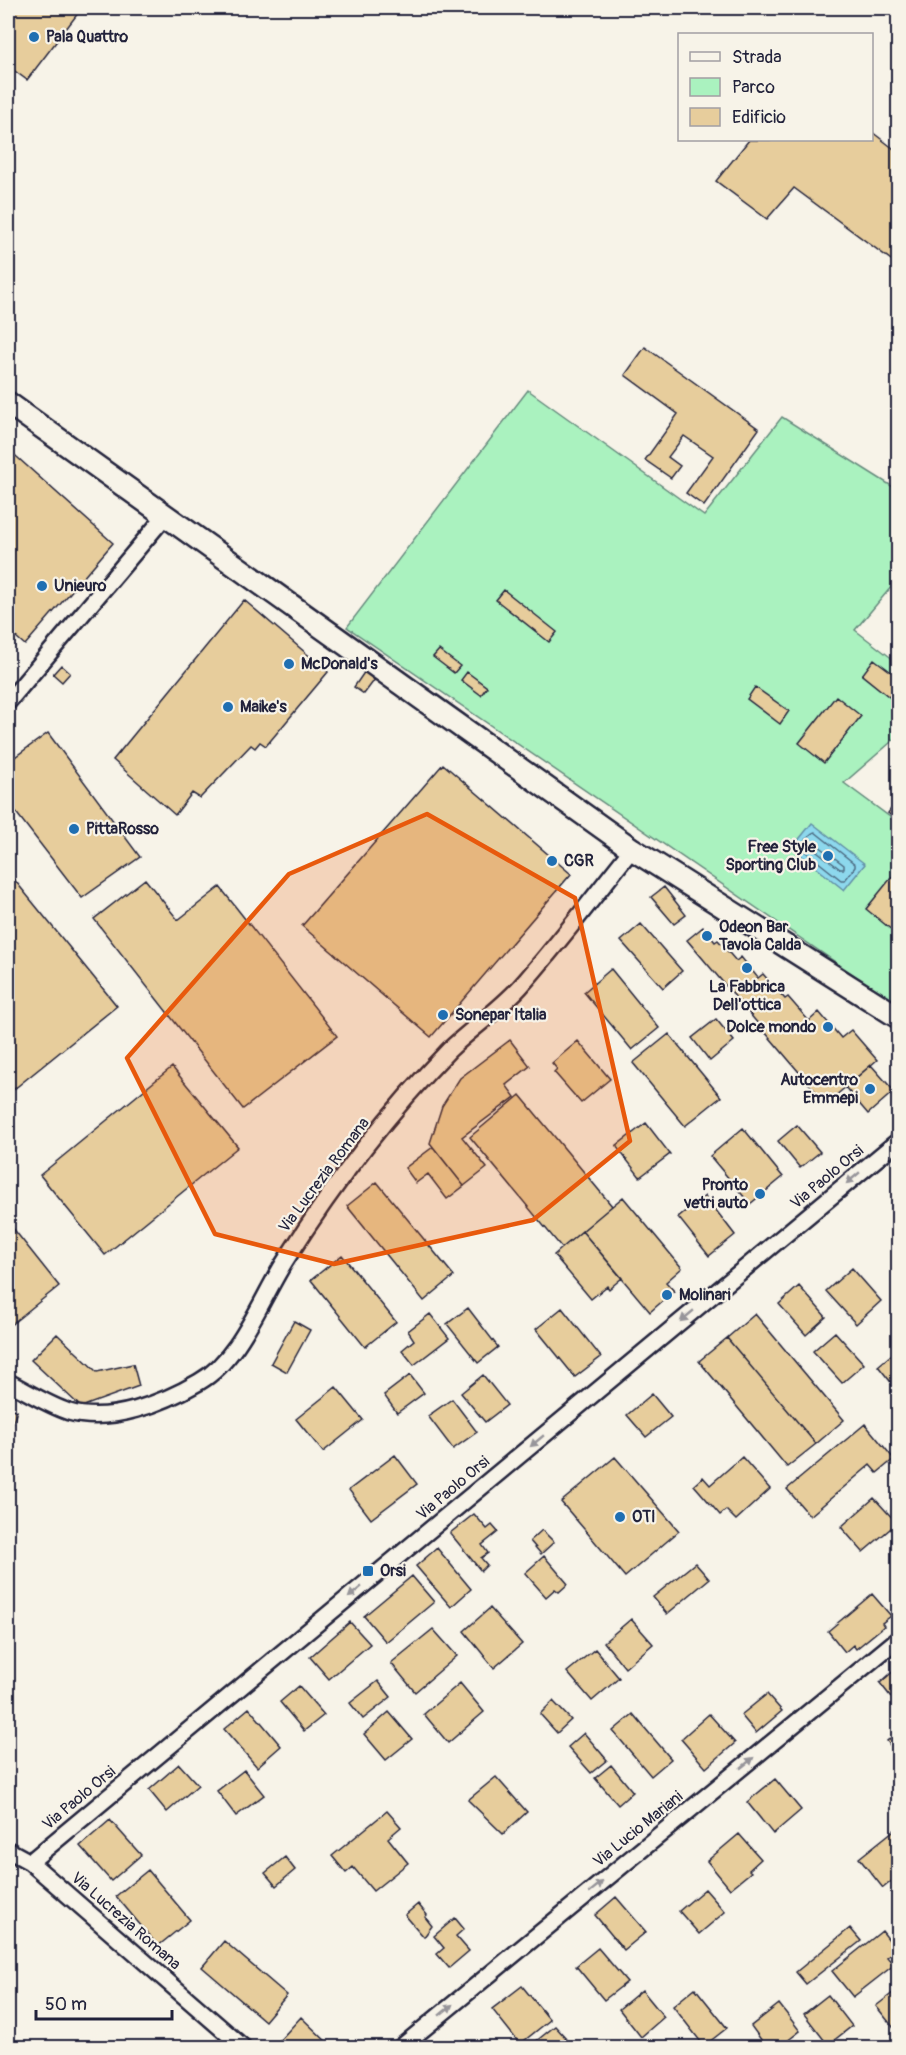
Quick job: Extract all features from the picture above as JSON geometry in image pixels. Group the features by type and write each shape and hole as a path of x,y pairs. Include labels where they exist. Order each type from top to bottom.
{"street":[{"path":"8,403 632,849 898,1017"},
{"path":"8,702 166,515"},
{"name":"Via Lucrezia Romana","path":"8,1382 60,1408 76,1413 97,1415 147,1406 193,1385 214,1372 235,1349 301,1235 365,1148 448,1051 491,1016 519,988 632,849"},
{"name":"Via Paolo Orsi","path":"30,1862 898,1141"},
{"name":"Via Lucio Mariani","path":"400,2048 898,1639"},
{"name":"Via Lucrezia Romana","path":"8,1850 30,1862 244,2048"}],"highlighted area":[{"path":"427,814 575,898 630,1141 533,1220 334,1264 215,1234 127,1058 289,874"}],"green space":[{"path":"528,390 704,516 782,417 898,490 898,579 855,630 898,663 898,736 844,783 898,823 898,1005 347,627"}],"water":[{"name":"Free Style Sporting Club","path":"812,823 865,864 844,890 792,848"}],"building":[{"name":"Pala Quattro","path":"8,8 82,8 27,80 8,66"},
{"path":"873,133 898,152 898,265 794,188 767,219 716,181 748,141 873,141"},
{"path":"645,347 759,429 704,506 686,493 713,456 684,436 668,457 680,466 671,478 645,460 678,414 625,375"},
{"name":"Unieuro","path":"8,449 113,543 25,645 8,630"},
{"path":"504,590 557,632 549,642 496,600"},
{"name":"Maike's","path":"244,600 328,672 266,746 260,742 255,748 251,745 200,798 192,793 175,815 113,760"},
{"path":"439,650 460,666 454,673 433,657"},
{"path":"874,659 898,677 898,704 862,675"},
{"path":"61,665 70,673 62,682 53,674"},
{"path":"365,671 376,678 364,694 354,687"},
{"path":"467,672 487,687 481,695 461,680"},
{"path":"755,687 789,711 780,724 747,699"},
{"path":"836,696 861,716 824,763 799,743"},
{"name":"PittaRosso","path":"48,733 140,857 82,898 8,802 8,762"},
{"path":"443,764 571,874 431,1037 302,926"},
{"path":"898,799 898,821 888,813"},
{"path":"8,872 117,1006 8,1094"},
{"path":"895,873 898,876 898,935 866,909"},
{"path":"145,879 178,920 220,887 337,1036 243,1109 94,919"},
{"path":"664,887 686,915 674,924 651,897"},
{"path":"641,924 682,971 663,988 621,941"},
{"path":"703,927 715,942 718,940 736,961 741,957 758,978 763,974 809,1021 819,1012 841,1038 851,1030 877,1060 826,1104 687,940"},
{"path":"611,969 659,1028 632,1050 584,992"},
{"path":"716,1019 734,1041 710,1061 692,1038"},
{"path":"669,1034 721,1097 685,1126 633,1063"},
{"path":"510,1040 530,1066 506,1085 515,1097 462,1137 487,1168 464,1186 430,1143 442,1106 460,1078"},
{"path":"578,1041 610,1079 581,1103 554,1072 557,1069 552,1063"},
{"name":"Autocentro Emmepi","path":"871,1065 894,1091 868,1114 845,1087"},
{"path":"172,1067 238,1147 105,1255 40,1175"},
{"path":"520,1095 612,1206 562,1248 470,1137"},
{"path":"646,1123 670,1154 640,1177 616,1146"},
{"path":"797,1125 820,1152 800,1168 778,1141"},
{"path":"743,1128 783,1177 750,1204 710,1156"},
{"path":"433,1147 464,1186 447,1199 428,1174 416,1183 405,1168"},
{"path":"377,1182 454,1276 424,1301 347,1206"},
{"path":"705,1196 735,1235 709,1256 678,1217"},
{"path":"623,1197 682,1268 666,1282 674,1291 650,1312 582,1231"},
{"path":"8,1222 59,1286 8,1327"},
{"path":"582,1231 622,1278 609,1289 607,1286 591,1299 554,1255"},
{"path":"342,1255 396,1322 365,1347 311,1280"},
{"path":"852,1268 881,1301 856,1324 826,1291"},
{"path":"799,1286 826,1317 806,1335 779,1304"},
{"path":"468,1308 498,1347 478,1363 447,1324"},
{"path":"562,1308 601,1357 575,1377 536,1329"},
{"path":"430,1314 449,1338 414,1365 402,1350 414,1340 408,1331"},
{"path":"755,1314 844,1420 816,1444 727,1338"},
{"path":"294,1321 310,1330 287,1372 271,1363"},
{"path":"835,1332 864,1364 842,1383 813,1351"},
{"path":"57,1334 97,1372 133,1364 139,1386 81,1407 31,1360"},
{"path":"727,1338 816,1444 787,1467 699,1361"},
{"path":"898,1349 898,1391 878,1366"},
{"path":"410,1375 424,1393 397,1413 384,1395"},
{"path":"483,1375 507,1405 485,1422 461,1393"},
{"path":"336,1387 363,1420 323,1452 296,1419"},
{"path":"652,1394 671,1417 646,1437 627,1415"},
{"path":"452,1399 477,1432 453,1449 428,1416"},
{"path":"8,1407 17,1411 8,1436"},
{"path":"865,1424 894,1459 877,1473 870,1465 810,1516 787,1489"},
{"path":"395,1455 417,1484 371,1519 349,1490"},
{"name":"OTI","path":"615,1457 679,1531 625,1577 561,1502"},
{"path":"742,1457 770,1489 736,1520 726,1510 720,1515 694,1485 703,1477 710,1485"},
{"path":"874,1498 897,1523 863,1552 841,1527"},
{"path":"474,1514 487,1529 492,1525 498,1532 482,1545 488,1553 481,1558 487,1565 481,1571 450,1533"},
{"path":"542,1530 554,1542 541,1554 530,1541"},
{"path":"437,1548 471,1589 451,1607 416,1566"},
{"path":"544,1556 568,1584 559,1592 555,1589 546,1597 525,1573"},
{"path":"695,1563 709,1579 667,1614 653,1597"},
{"path":"412,1576 434,1602 386,1642 364,1616"},
{"path":"872,1594 891,1616 882,1623 884,1626 856,1649 853,1645 845,1652 828,1631"},
{"path":"490,1608 522,1644 494,1668 464,1631"},
{"path":"631,1619 653,1644 625,1668 604,1642"},
{"path":"350,1622 370,1644 329,1679 310,1657"},
{"path":"433,1629 457,1656 415,1692 391,1663"},
{"path":"595,1649 619,1678 592,1701 567,1672"},
{"path":"897,1668 898,1670 898,1706 880,1683"},
{"path":"378,1681 391,1697 363,1719 350,1703"},
{"path":"460,1683 484,1712 448,1743 424,1714"},
{"path":"299,1686 324,1715 304,1731 280,1702"},
{"path":"767,1694 782,1711 756,1733 741,1715"},
{"path":"553,1701 571,1720 557,1733 540,1714"},
{"path":"249,1708 281,1746 257,1767 224,1729"},
{"path":"389,1712 412,1739 386,1760 364,1734"},
{"path":"633,1714 671,1759 651,1776 613,1731"},
{"path":"709,1714 735,1743 706,1768 681,1739"},
{"path":"898,1732 898,1756 887,1741"},
{"path":"584,1733 607,1760 591,1773 568,1747"},
{"path":"179,1764 198,1785 167,1812 149,1790"},
{"path":"611,1765 633,1792 618,1805 595,1778"},
{"path":"244,1770 264,1795 236,1816 217,1791"},
{"path":"496,1777 527,1812 503,1834 468,1800"},
{"path":"775,1779 801,1810 773,1834 747,1802"},
{"path":"387,1811 401,1827 388,1838 408,1863 373,1891 353,1867 346,1873 332,1856"},
{"path":"110,1820 141,1855 111,1881 80,1846"},
{"path":"898,1827 898,1876 883,1888 859,1858"},
{"path":"739,1834 761,1859 749,1870 751,1872 730,1889 707,1861"},
{"path":"285,1857 295,1870 276,1886 265,1873"},
{"path":"148,1870 190,1920 158,1946 116,1896"},
{"path":"705,1889 725,1912 699,1934 679,1911"},
{"path":"616,1897 646,1932 624,1950 595,1915"},
{"path":"418,1904 432,1926 424,1937 405,1915"},
{"path":"455,1918 464,1929 456,1936 469,1951 449,1968 437,1954 444,1948 434,1936"},
{"path":"850,1928 861,1941 806,1984 796,1972"},
{"path":"882,1931 897,1950 887,1957 894,1965 853,1997 832,1971"},
{"path":"224,1941 287,1995 265,2021 202,1967"},
{"path":"598,1948 627,1982 604,2000 576,1966"},
{"path":"522,1986 550,2020 520,2044 492,2009"},
{"path":"695,1988 727,2028 704,2046 673,2006"},
{"path":"898,1989 898,2031 897,2032 876,2006"},
{"path":"642,1990 664,2017 641,2037 619,2009"},
{"path":"828,1995 852,2026 828,2045 804,2014"},
{"path":"779,2004 800,2031 786,2042 789,2045 787,2048 767,2048 751,2026"},
{"path":"301,2017 333,2048 287,2048 279,2041"},
{"path":"555,2026 566,2038 555,2048 540,2048 535,2042"}],"place":[{"name":"Pala Quattro","path":"34,37"},
{"name":"Unieuro","path":"42,586"},
{"name":"McDonald's","path":"289,664"},
{"name":"Maike's","path":"228,707"},
{"name":"PittaRosso","path":"74,829"},
{"name":"Free Style Sporting Club","path":"828,856"},
{"name":"CGR","path":"552,861"},
{"name":"Odeon Bar Tavola Calda","path":"707,936"},
{"name":"La Fabbrica Dell'ottica","path":"747,968"},
{"name":"Sonepar Italia","path":"443,1015"},
{"name":"Dolce mondo","path":"828,1027"},
{"name":"Autocentro Emmepi","path":"870,1089"},
{"name":"Pronto vetri auto","path":"760,1194"},
{"name":"Molinari","path":"667,1295"},
{"name":"OTI","path":"620,1517"},
{"name":"Orsi","path":"368,1571"}]}
